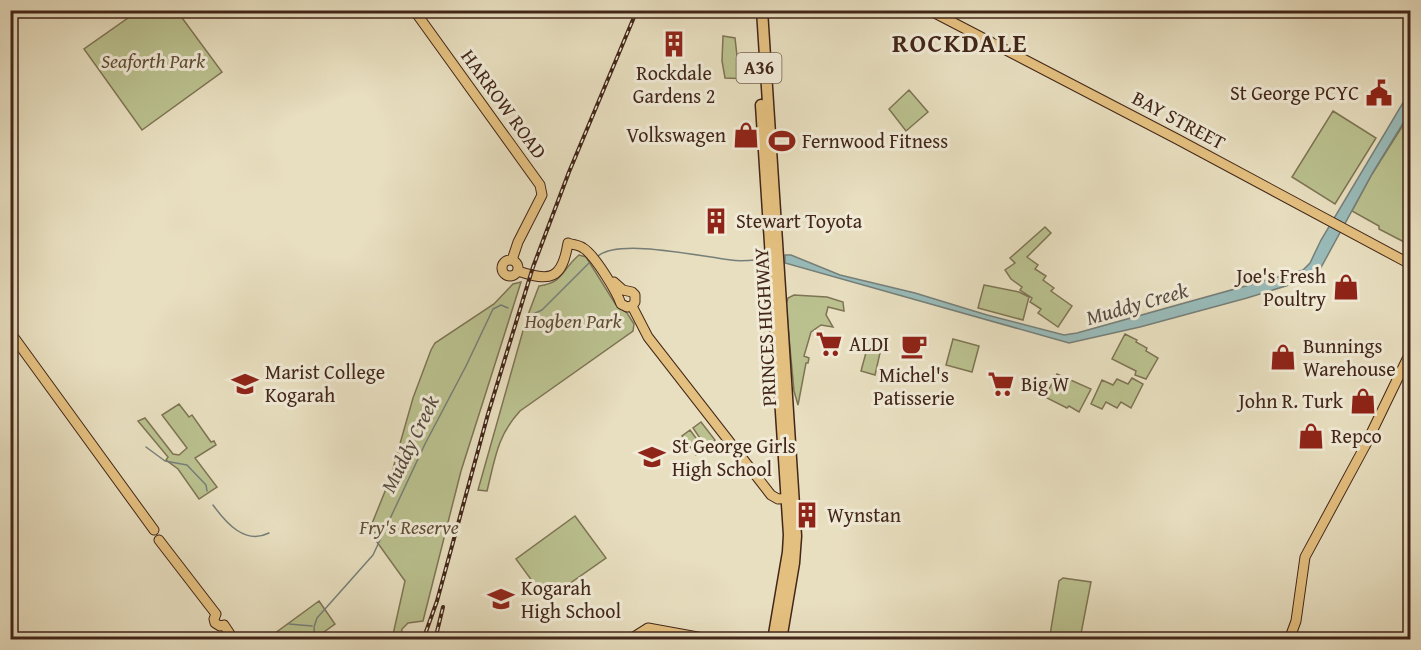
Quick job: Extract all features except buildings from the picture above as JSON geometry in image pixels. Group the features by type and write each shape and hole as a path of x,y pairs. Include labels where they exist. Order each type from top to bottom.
{"highway":[{"name":"PRINCES HIGHWAY","path":"755,10 775,259"},
{"name":"PRINCES HIGHWAY","path":"762,10 790,499 796,549 781,639"},
{"name":"PRINCES HIGHWAY","path":"773,639 788,552 790,499"}],"main road":[{"name":"HARROW ROAD","path":"414,10 535,176 542,190 542,195 518,242 512,260"},
{"name":"BAY STREET","path":"929,10 1410,264"},
{"path":"563,263 568,243 581,247 623,294 632,292 635,295 635,302 632,306 643,330 771,495 776,498 790,499"},
{"path":"518,271 539,278 552,276 563,263 577,253 591,256"},
{"path":"512,260 518,265 518,271 509,276 503,272 502,267 504,262 512,260"},
{"path":"10,332 154,530 151,534 152,538 159,540 216,614 226,616 224,625 234,639"},
{"path":"1289,639 1296,621 1305,557 1365,446 1410,353"},
{"path":"629,639 648,628 714,639"}],"green space":[{"name":"Seaforth Park","path":"138,11 177,11 222,72 142,130 84,49"},
{"path":"723,36 735,38 737,56 747,56 749,79 725,78 722,61"},
{"path":"909,90 928,112 906,131 889,109"},
{"path":"1333,111 1376,138 1335,204 1292,177"},
{"path":"1410,114 1408,244 1379,229 1379,226 1352,211 1372,174"},
{"path":"1045,227 1051,233 1027,257 1038,265 1035,269 1046,276 1043,280 1054,288 1051,291 1072,306 1058,327 1038,313 1041,309 1030,302 1032,298 1020,290 1022,287 1011,279 1005,270 1015,263 1010,258"},
{"name":"Hogben Park","path":"579,255 586,257 616,305 627,313 634,324 633,331 520,411 512,420 502,439 487,491 478,490 526,320 539,286 554,282"},
{"name":"Fry's Reserve","path":"521,282 461,471 423,621 408,623 402,629 400,639 392,639 405,581 369,531 390,479 413,398 435,343 494,304 513,284"},
{"path":"984,285 1019,292 1029,297 1023,320 978,308"},
{"path":"794,295 827,297 843,302 844,311 828,307 826,315 833,327 821,325 811,332 804,356 809,358 798,405 794,391 786,304 788,298"},
{"path":"1125,334 1137,340 1136,342 1147,348 1146,351 1158,358 1146,379 1135,375 1136,371 1112,359"},
{"path":"953,339 979,346 972,372 946,365"},
{"path":"867,349 880,353 875,375 861,371"},
{"path":"1057,374 1091,389 1079,412 1045,397"},
{"path":"1132,378 1143,384 1131,408 1121,402 1117,408 1106,402 1102,409 1091,404 1102,380 1113,385 1117,379 1128,384"},
{"path":"179,404 189,417 192,415 211,442 214,441 216,445 195,458 217,487 199,499 178,469 166,460 168,457 138,421 145,418 173,454 179,455 187,448 162,415"},
{"path":"701,422 715,440 706,447 693,428"},
{"path":"690,430 704,449 696,455 682,436"},
{"path":"575,516 606,558 546,600 516,559"},
{"path":"1063,578 1091,582 1080,639 1050,635 1059,581"},
{"path":"319,601 335,624 314,639 267,639"}],"water":[{"path":"1410,91 1410,112 1372,174 1318,273 1305,280 1247,298 1140,327 1069,343 785,263 785,255 791,255 840,275 915,293 1064,335 1077,333 1303,270 1310,263 1321,240"}],"waterway":[{"name":"Muddy Creek","path":"598,256 609,251 642,249 735,261 764,259"},
{"name":"Muddy Creek","path":"531,315 542,310 592,260"},
{"name":"Muddy Creek","path":"315,639 314,627 317,618 373,555 425,444 493,309 501,305 508,308"},
{"path":"146,447 165,461 187,465 206,485 207,491"},
{"path":"213,505 230,525 244,534 260,536 269,533"},
{"path":"365,535 384,530"},
{"path":"289,624 312,626"}],"railway":[{"path":"423,640 437,601 488,414 533,267 569,172 637,10"},
{"path":"435,640 443,607"}],"place":[{"name":"Rockdale Gardens 2","path":"674,44"},
{"name":"St George PCYC","path":"1379,93"},
{"name":"Volkswagen","path":"746,135"},
{"name":"Fernwood Fitness","path":"782,141"},
{"name":"Stewart Toyota","path":"716,221"},
{"name":"Joe's Fresh Poultry","path":"1346,287"},
{"name":"ALDI","path":"829,344"},
{"name":"Michel's Patisserie","path":"914,346"},
{"name":"Bunnings Warehouse","path":"1283,357"},
{"name":"Marist College Kogarah","path":"245,384"},
{"name":"Big W","path":"1001,384"},
{"name":"John R. Turk","path":"1363,401"},
{"name":"Repco","path":"1311,436"},
{"name":"St George Girls High School","path":"652,457"},
{"name":"Wynstan","path":"807,515"},
{"name":"Kogarah High School","path":"501,599"}],"district":[{"name":"ROCKDALE","path":"960,43"}]}
